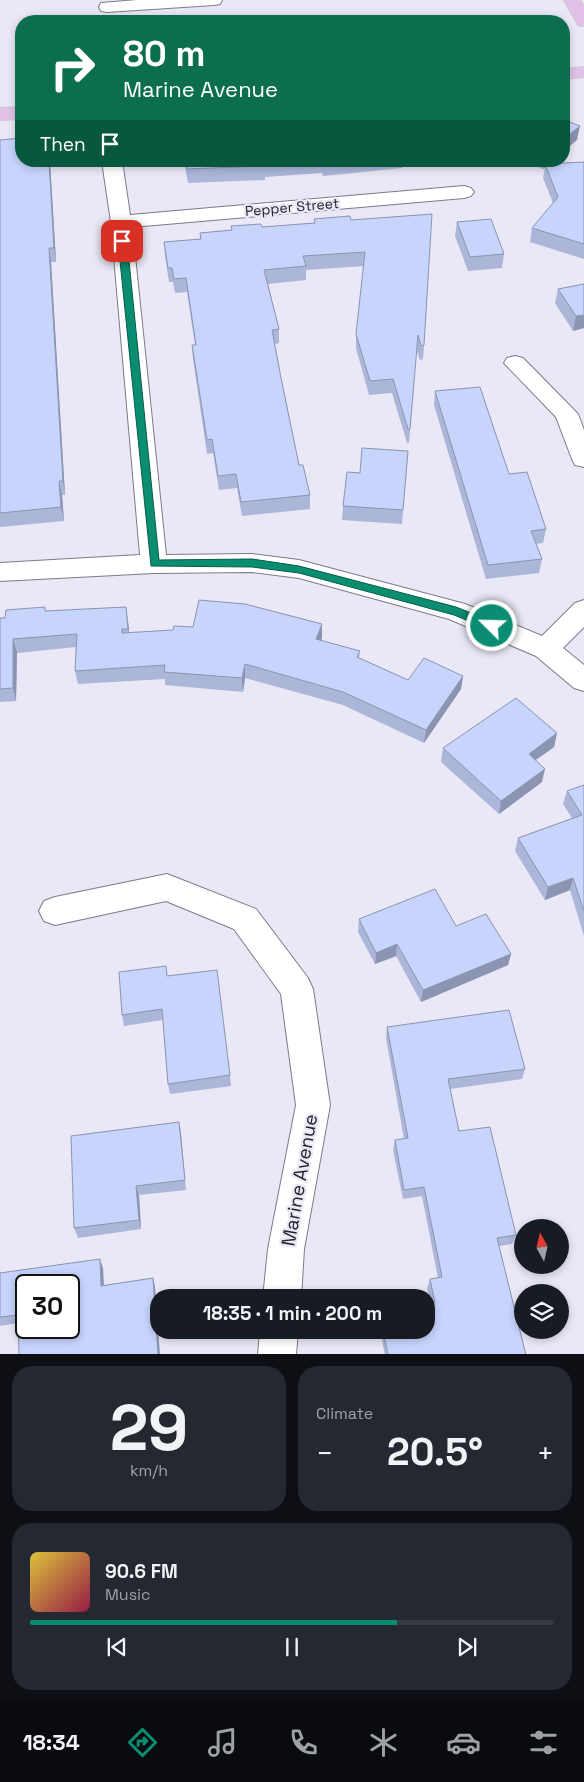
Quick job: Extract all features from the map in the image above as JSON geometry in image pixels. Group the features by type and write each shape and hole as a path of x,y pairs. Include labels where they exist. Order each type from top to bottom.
{"main road":[{"path":"572,0 584,21"},
{"path":"570,73 584,72"},
{"path":"0,114 15,113"}],"street":[{"path":"107,9 214,0"},
{"path":"113,167 121,222 154,564"},
{"name":"Pepper Street","path":"121,222 464,192"},
{"path":"515,363 566,414 584,459"},
{"path":"0,572 154,564 252,563 299,570 456,611 546,649 584,680"},
{"path":"546,649 584,610"},
{"name":"Marine Avenue","path":"55,911 166,887 245,919 297,988 312,1105 286,1249 283,1289"},
{"path":"277,1354 278,1339"}],"building":[{"path":"570,122 580,126 570,134"},
{"path":"15,139 15,167 49,167 54,248 49,248 63,481 59,481 61,507 0,513 0,140"},
{"path":"584,162 584,244 532,228 558,197 546,167 570,167 570,163"},
{"path":"187,167 238,167 187,169"},
{"path":"432,214 424,345 421,346 418,335 410,429 408,429 393,379 370,381 356,334 365,252 303,256 306,266 264,270 279,329 272,330 281,378 299,465 303,465 310,495 241,502 236,474 218,476 212,439 207,440 192,345 196,345 186,278 174,279 172,268 168,268 164,242 201,239 200,233 232,230 231,226 261,224 262,227 315,223 314,219 350,216 351,220"},
{"path":"491,219 504,254 470,257 457,222"},
{"path":"584,284 584,315 576,316 558,289"},
{"path":"480,387 509,474 527,472 546,529 531,531 542,559 488,565 435,391"},
{"path":"362,448 408,451 403,510 343,506 347,472 360,473"},
{"path":"199,600 245,604 322,624 316,639 360,651 357,657 408,680 424,658 463,676 426,730 343,692 245,664 242,678 164,672 165,665 75,671 77,634 13,639 13,688 0,689 0,618 5,618 6,610 45,607 45,611 126,607 128,629 122,629 122,633 173,630 174,626 193,627"},
{"path":"516,698 557,733 529,754 545,769 501,801 443,748"},
{"path":"584,785 584,911 573,878 548,887 518,838 582,815 567,791"},
{"path":"435,889 456,926 486,914 511,954 423,990 397,944 376,953 359,919"},
{"path":"166,966 167,976 217,970 230,1075 168,1084 162,1009 122,1015 119,972"},
{"path":"509,1010 525,1069 448,1079 459,1131 490,1127 514,1227 514,1235 497,1238 514,1307 514,1339 522,1339 526,1354 388,1354 385,1339 435,1339 435,1289 432,1289 430,1279 442,1277 424,1187 404,1190 395,1140 408,1138 387,1027"},
{"path":"179,1122 185,1180 136,1186 139,1220 74,1228 71,1136"},
{"path":"100,1259 101,1286 153,1278 154,1289 150,1289 150,1339 157,1339 158,1354 19,1354 19,1339 80,1339 80,1274 15,1274 15,1315 0,1317 0,1273"}],"route":[{"path":"122,241 154,564 252,563 299,570 456,611 492,626"}]}
